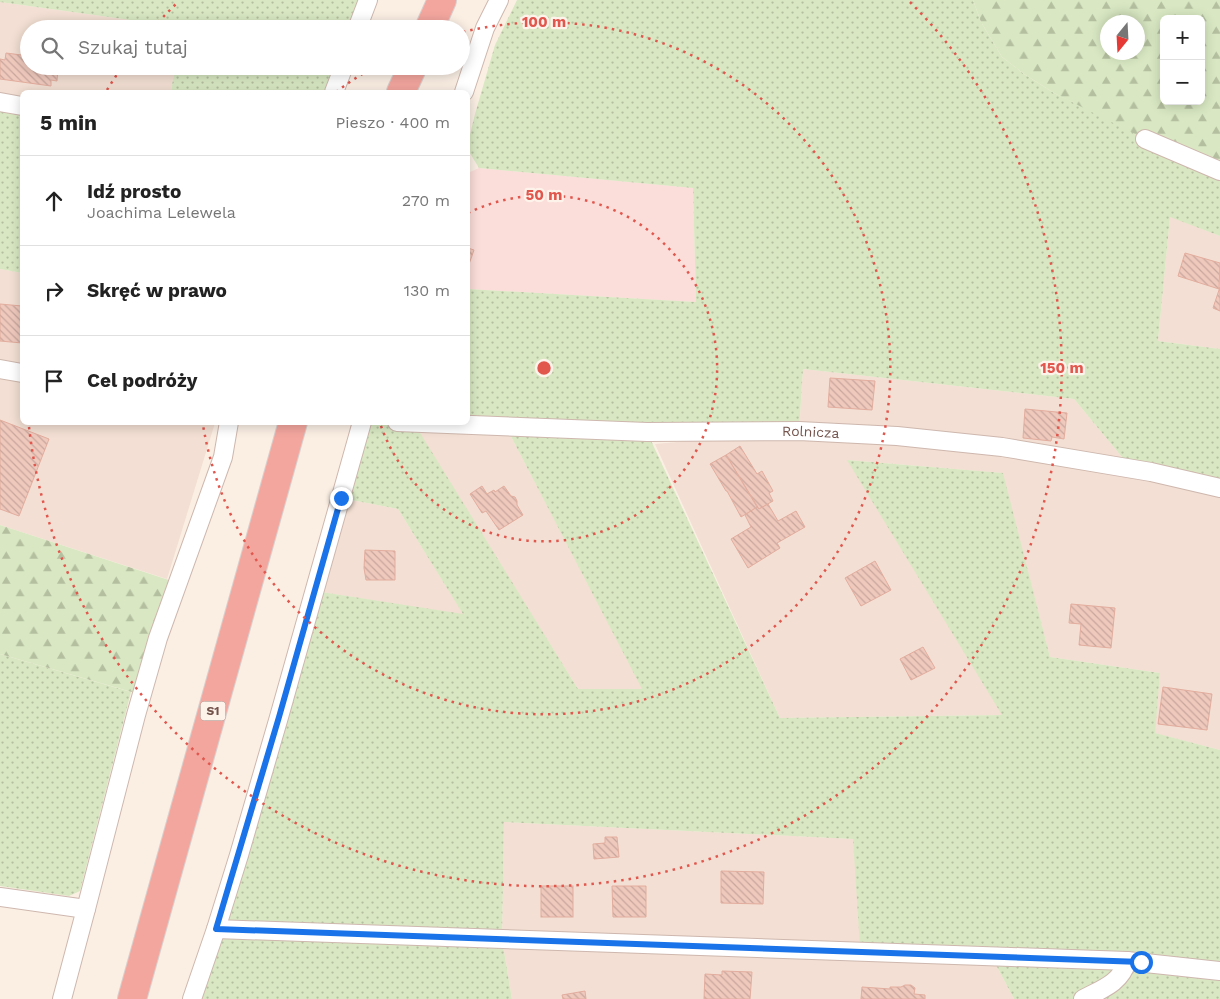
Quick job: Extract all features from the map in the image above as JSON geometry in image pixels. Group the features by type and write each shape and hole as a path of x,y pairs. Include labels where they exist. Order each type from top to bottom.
{"highway":[{"path":"433,20 442,0"},
{"path":"402,90 408,75"},
{"name":"S1","path":"132,999 292,425"}],"street":[{"path":"360,20 368,0"},
{"path":"470,74 485,28 499,0"},
{"path":"335,90 341,75"},
{"path":"465,90 470,75"},
{"path":"0,102 20,106"},
{"path":"1145,139 1220,171"},
{"path":"0,370 20,373"},
{"path":"62,999 158,638 223,457 228,425"},
{"path":"192,999 216,929 279,717 361,425"},
{"name":"Rolnicza","path":"470,425 647,432 799,431 897,436 1002,447 1151,472 1220,488"},
{"path":"0,897 86,909"},
{"path":"216,929 1127,960 1220,971"},
{"path":"1083,999 1115,981 1125,969 1127,960"}],"shaded area":[{"path":"0,2 131,20 20,20 20,75 174,75 171,90 20,90 20,106 0,102"},
{"path":"479,168 693,188 696,302 470,289 470,172"},
{"path":"1170,216 1220,236 1220,349 1158,341"},
{"path":"0,269 20,273 20,425 214,425 167,579 0,525"},
{"path":"803,369 1074,399 1126,462 1220,482 1220,750 1154,733 1160,673 1050,657 1002,473 848,460 1003,715 780,718 655,444 799,431"},
{"path":"414,425 506,427 643,689 578,689"},
{"path":"341,498 398,509 464,615 315,591"},
{"path":"504,822 854,839 996,965 1014,999 512,999 502,939"}],"green space":[{"path":"0,0 368,0 360,20 130,20 0,2"},
{"path":"517,0 973,0 981,22 1002,57 1024,74 1054,93 1220,171 1220,236 1170,217 1158,341 1220,349 1220,482 1126,462 1074,399 803,369 799,431 647,432 780,718 1002,715 847,460 1003,473 1050,657 1160,673 1155,733 1220,750 1220,999 1014,999 996,965 860,947 853,839 504,822 502,939 512,999 192,999 315,591 463,614 398,509 341,498 361,425 415,425 578,689 642,689 506,427 460,425 470,425 470,289 696,302 693,188 479,168 470,153 470,135 495,45"},
{"path":"973,0 1220,0 1220,171 1145,139 1054,93 1002,57 981,22"},
{"path":"174,75 341,75 335,90 171,90"},
{"path":"0,102 20,106 20,273 0,269"},
{"path":"0,525 178,583 142,695 0,654"},
{"path":"0,654 131,692 80,891 69,896 0,886"}],"building":[{"path":"6,53 20,55 20,75 58,75 57,81 51,80 51,86 0,79 0,59 5,60"},
{"path":"470,249 474,250 470,261"},
{"path":"1185,253 1220,263 1219,289 1178,276"},
{"path":"1220,287 1220,311 1213,308"},
{"path":"0,304 20,306 20,343 0,341"},
{"path":"830,378 875,381 872,410 828,407"},
{"path":"1025,409 1067,413 1064,439 1052,437 1051,441 1023,438"},
{"path":"0,420 49,439 19,516 0,509"},
{"path":"740,446 757,474 762,471 773,491 769,493 773,501 759,509 726,455"},
{"path":"726,455 757,507 741,517 710,464"},
{"path":"482,486 487,494 494,490 495,492 504,486 511,496 515,497 523,515 499,530 486,511 482,513 470,494"},
{"path":"768,504 778,521 796,511 805,527 777,543 780,548 748,568 731,539 751,527 745,515 757,507 759,509"},
{"path":"365,550 395,551 395,580 366,580 364,568"},
{"path":"875,561 891,590 861,606 845,578"},
{"path":"1071,604 1115,608 1111,648 1079,645 1081,624 1069,623"},
{"path":"923,647 935,668 911,680 900,659"},
{"path":"1163,687 1212,694 1207,730 1158,724"},
{"path":"605,837 617,837 619,857 594,859 593,844 605,843"},
{"path":"721,871 764,872 763,904 721,903"},
{"path":"541,886 573,886 573,917 541,917"},
{"path":"612,886 646,886 646,917 613,917"},
{"path":"722,971 752,972 750,999 704,999 705,974 722,975"},
{"path":"911,985 915,988 914,994 925,995 925,999 861,999 862,987 890,989 890,987"},
{"path":"585,991 586,999 563,999 562,995"}],"route":[{"path":"341,498 216,929 1141,962"}]}
